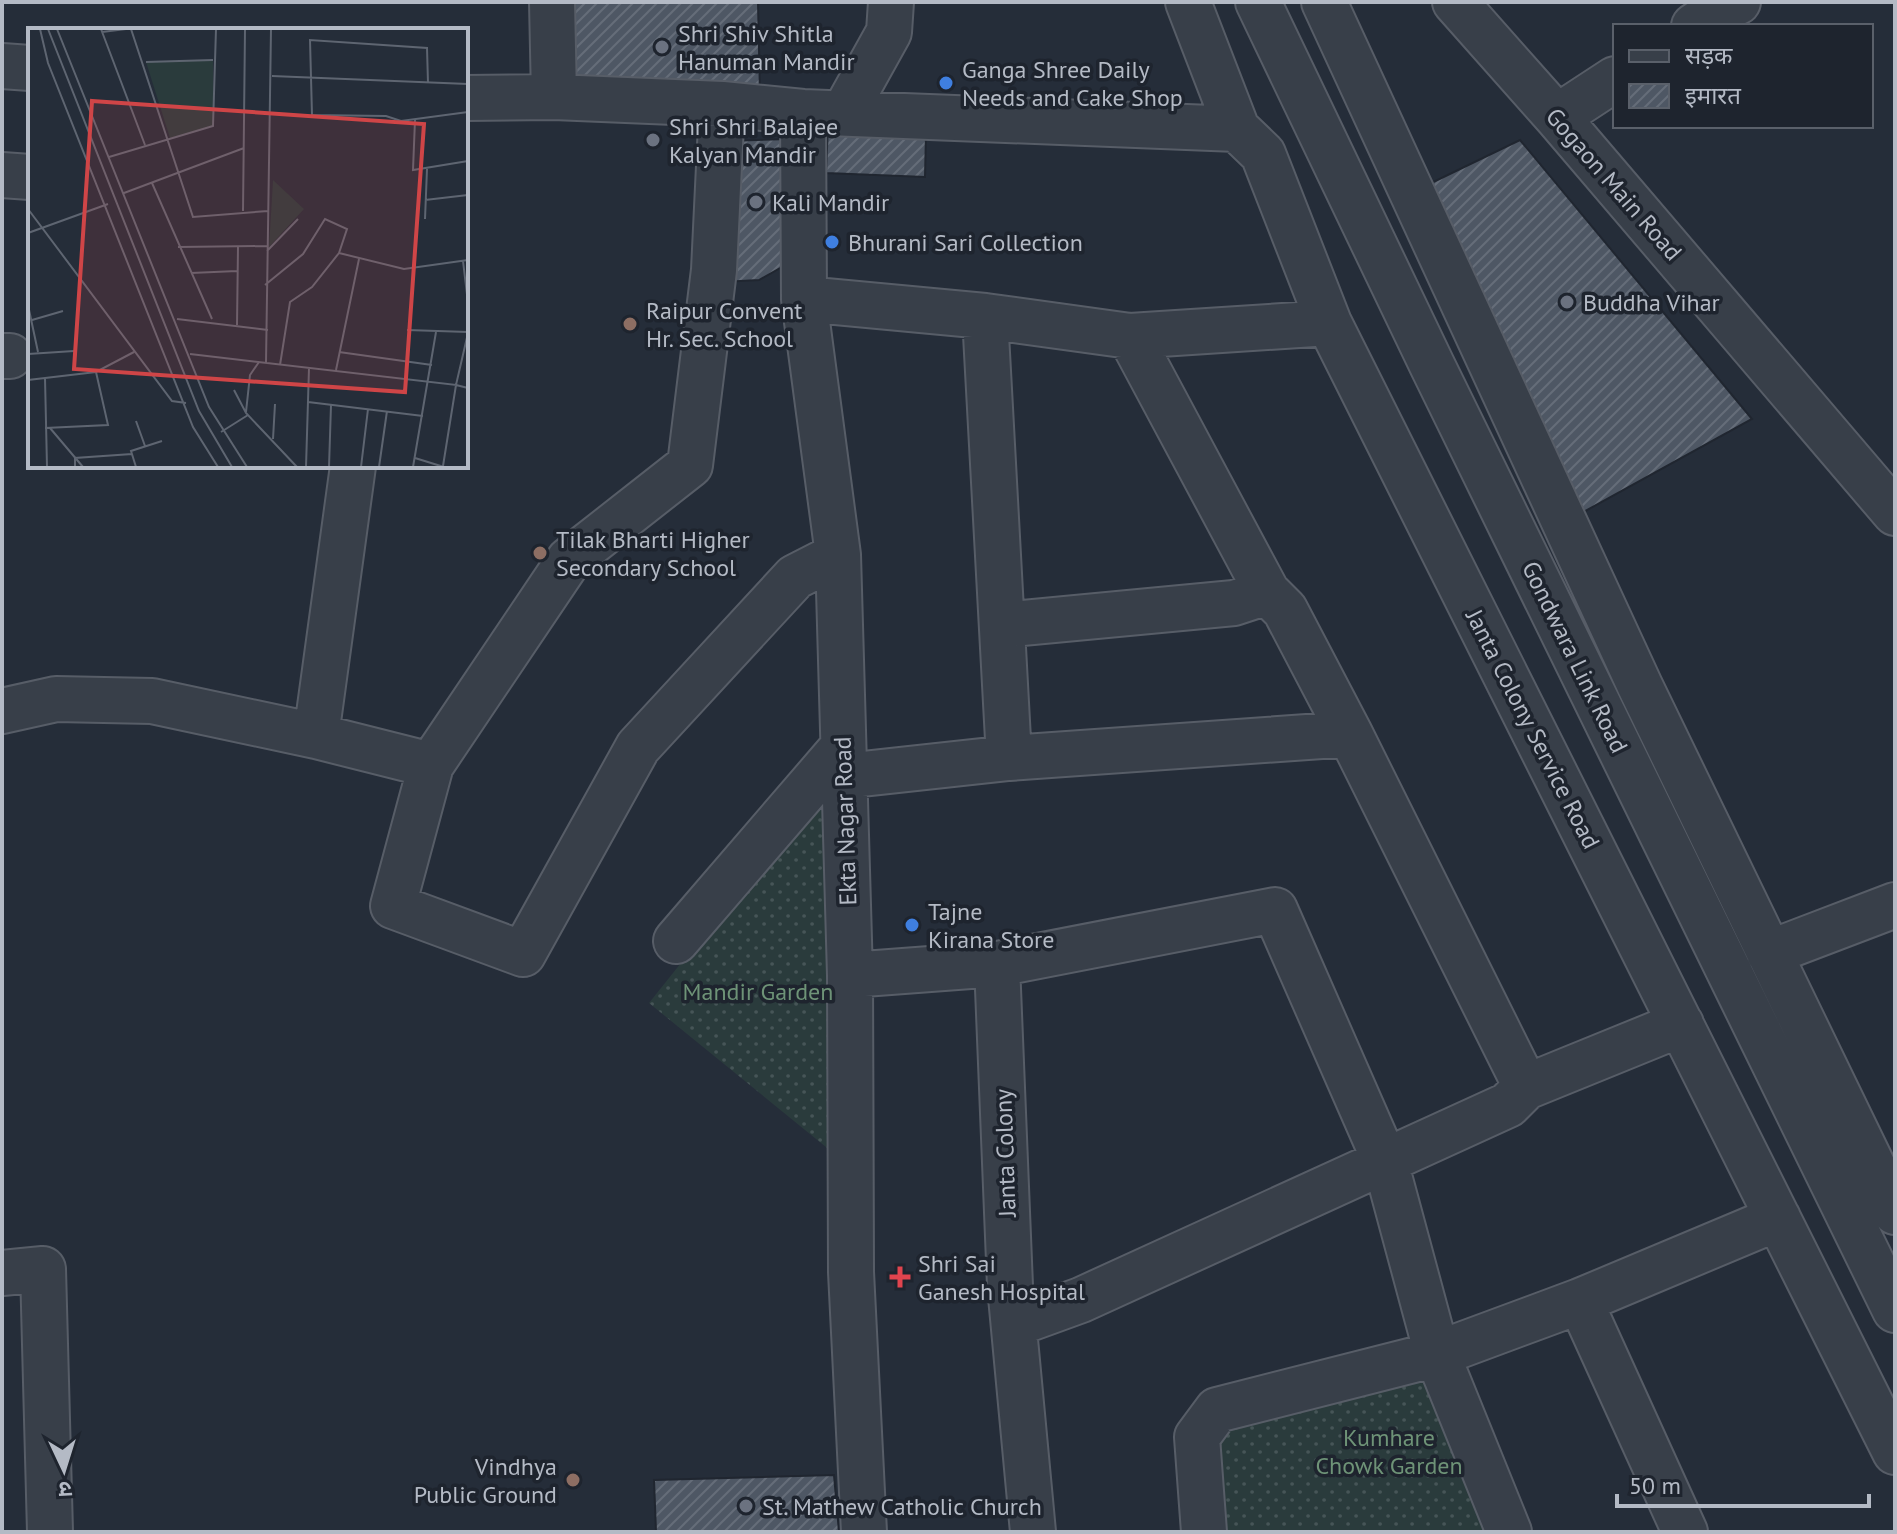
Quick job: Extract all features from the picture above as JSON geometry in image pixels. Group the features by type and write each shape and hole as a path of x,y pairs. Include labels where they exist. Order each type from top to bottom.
{"street":[{"path":"552,2 554,97"},
{"path":"824,113 889,32 891,2"},
{"name":"Janta Colony Service Road","path":"1188,2 1237,129 1263,154 1329,323 1895,1452"},
{"name":"Gondwara Link Road","path":"1258,2 1432,365 1895,1310"},
{"name":"Gondwara Link Road","path":"1324,2 1640,686 1895,1212"},
{"name":"Gogaon Main Road","path":"1455,2 1895,513"},
{"path":"1697,24 1738,2"},
{"path":"2,66 28,68"},
{"path":"1557,117 1613,80"},
{"path":"468,98 554,97 722,104 824,113 1237,129"},
{"path":"722,104 714,270 690,465 569,560 431,765 393,906 523,954 638,747 795,577 838,555"},
{"name":"Ekta Nagar Road","path":"824,113 804,299 838,555 850,975 851,1272 864,1532"},
{"path":"2,175 28,177"},
{"path":"804,299 985,316 1130,336 1329,323"},
{"path":"985,316 1009,758"},
{"path":"1130,336 1267,592 1285,610 1526,1087"},
{"path":"316,736 353,468"},
{"path":"1002,625 1234,603 1267,592"},
{"path":"2,711 56,699 152,701 316,736 431,765"},
{"path":"676,941 843,762 1009,758 1350,734"},
{"path":"1769,953 1895,905"},
{"path":"850,975 997,964 1275,910 1385,1161 1437,1354 1509,1532"},
{"name":"Janta Colony","path":"997,964 1010,1286 1033,1532"},
{"path":"1015,1324 1081,1300 1508,1105 1526,1087 1681,1024"},
{"path":"1204,1532 1197,1437 1217,1410 1437,1354 1580,1301 1778,1218"},
{"path":"2,1273 43,1269 50,1532"},
{"path":"1580,1301 1685,1532"}],"green space":[{"name":"Mandir Garden","path":"833,773 837,1156 649,1003"},
{"name":"Kumhare Chowk Garden","path":"1437,1354 1509,1532 1204,1532 1217,1410"}],"building":[{"name":"Shri Shiv Shitla Hanuman Mandir","path":"563,2 758,2 760,95 569,91"},
{"path":"828,124 926,134 925,177 826,173"},
{"name":"Kali Mandir","path":"789,139 789,263 759,280 722,282 726,141"},
{"name":"Buddha Vihar","path":"1520,140 1752,419 1578,515 1425,186"},
{"name":"St. Mathew Catholic Church","path":"834,1475 839,1532 656,1532 654,1480"}],"place":[{"name":"Shri Shiv Shitla Hanuman Mandir","path":"662,47"},
{"name":"Ganga Shree Daily Needs and Cake Shop","path":"946,83"},
{"name":"Shri Shri Balajee Kalyan Mandir","path":"653,140"},
{"name":"Kali Mandir","path":"756,202"},
{"name":"Bhurani Sari Collection","path":"832,242"},
{"name":"Buddha Vihar","path":"1567,302"},
{"name":"Raipur Convent Hr. Sec. School","path":"630,324"},
{"name":"Tilak Bharti Higher Secondary School","path":"540,553"},
{"name":"Tajne Kirana Store","path":"912,925"},
{"name":"Shri Sai Ganesh Hospital","path":"900,1277"},
{"name":"Vindhya Public Ground","path":"573,1480"},
{"name":"St. Mathew Catholic Church","path":"746,1506"}]}
